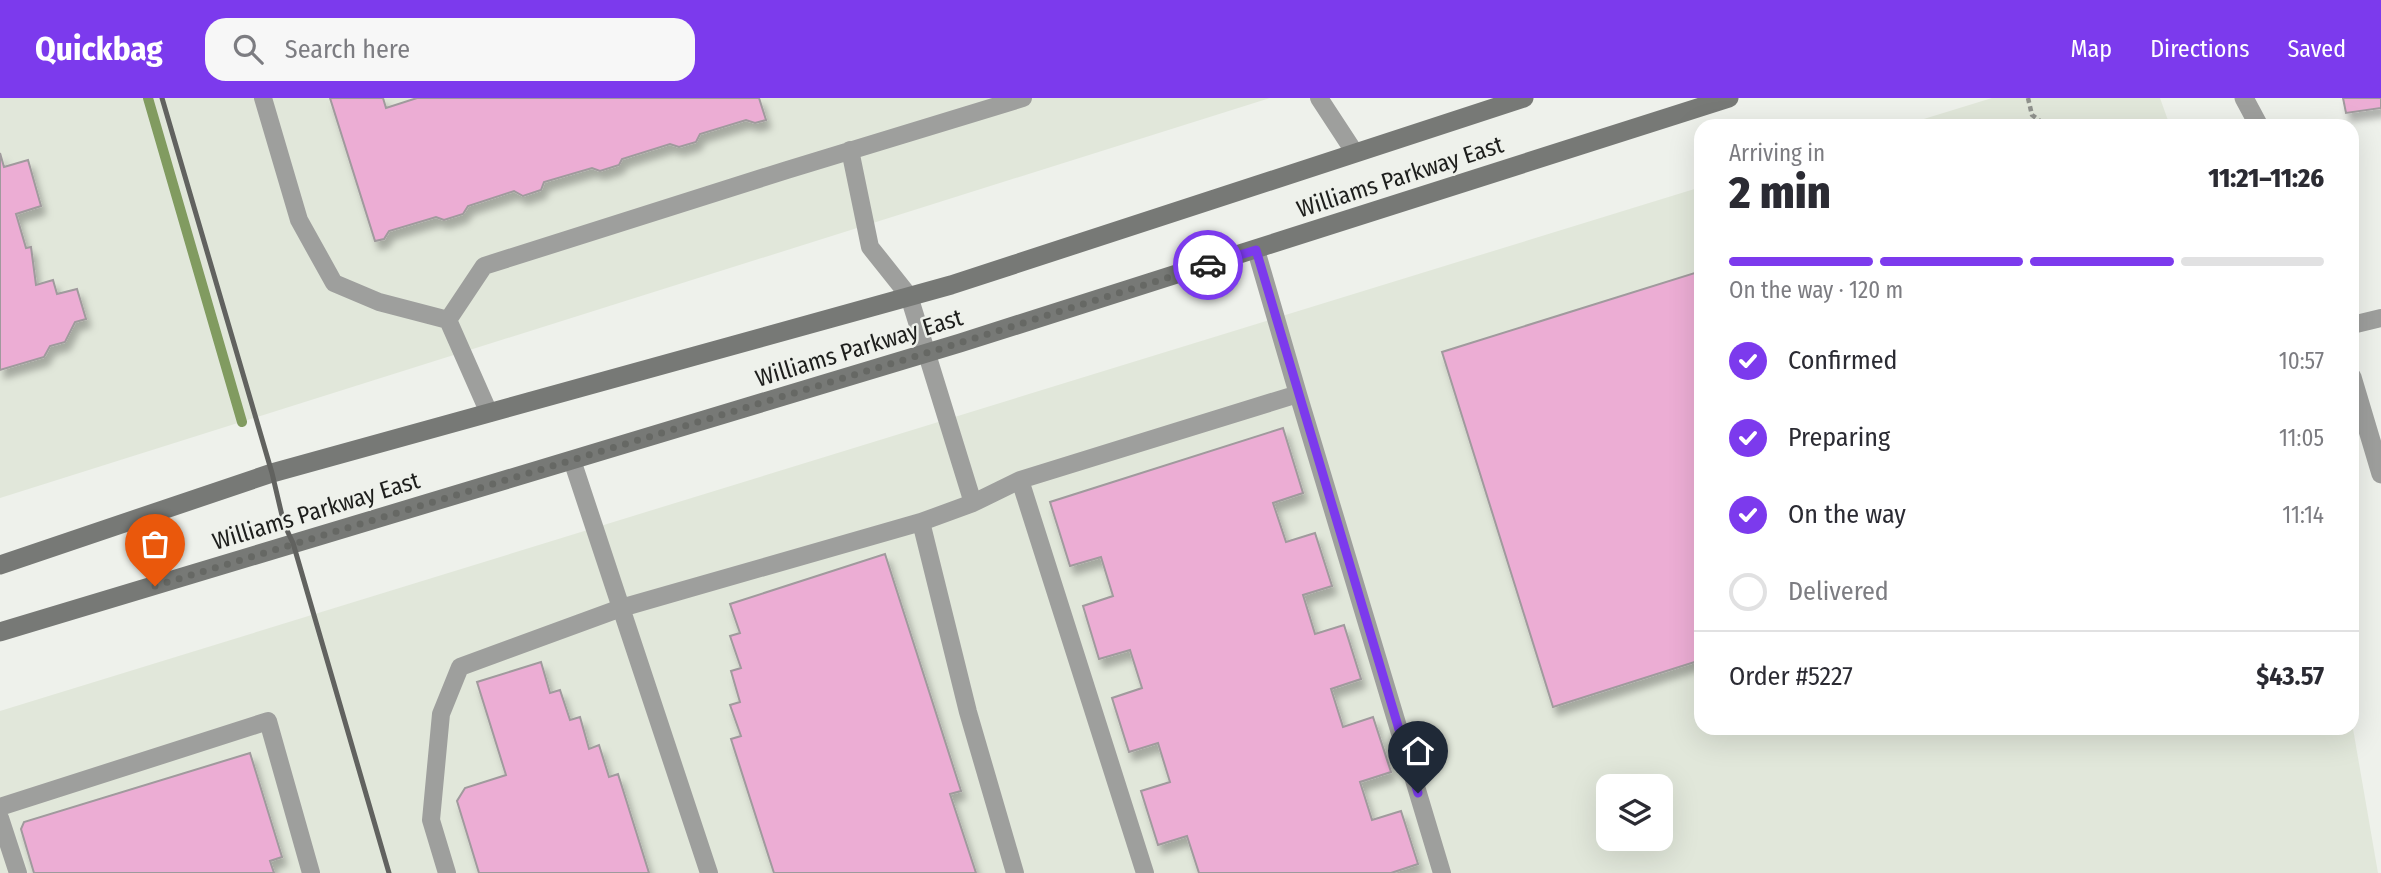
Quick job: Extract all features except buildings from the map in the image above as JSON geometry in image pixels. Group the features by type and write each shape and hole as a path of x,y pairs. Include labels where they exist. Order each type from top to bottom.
{"main road":[{"name":"Williams Parkway East","path":"0,565 272,473 964,281 1524,98"},
{"name":"Williams Parkway East","path":"0,632 926,353 1729,98"}],"street":[{"path":"2244,98 2255,119"},
{"path":"2359,393 2375,430 2381,474"}],"lane":[{"path":"263,98 299,220 334,283 379,302 448,320"},
{"path":"448,320 484,266 1023,98"},
{"path":"1319,98 1355,153"},
{"path":"850,150 870,247 909,296 973,503"},
{"path":"1256,250 1442,873"},
{"path":"2359,323 2381,318"},
{"path":"448,320 489,413"},
{"path":"447,873 431,820 440,714 460,667 621,608 921,522 973,503 1020,480 1298,394"},
{"path":"572,460 709,873"},
{"path":"1020,480 1145,873"},
{"path":"921,522 968,712 1015,873"},
{"path":"0,807 268,721 311,873"},
{"path":"0,818 18,873"}],"path":[{"path":"2028,98 2032,115 2037,119"}],"shaded area":[{"path":"0,98 1270,98 0,498"},
{"path":"1992,98 2160,98 2168,119 1924,119"},
{"path":"1694,189 1694,735 2354,735 2378,873 0,873 0,711"}],"waterway":[{"path":"148,98 242,422"}],"railway":[{"path":"162,98 272,473 284,524 293,543 389,873"}],"way so far":[{"path":"155,586 943,348 1208,265"}],"route":[{"path":"1208,265 1256,250 1418,793"}]}
